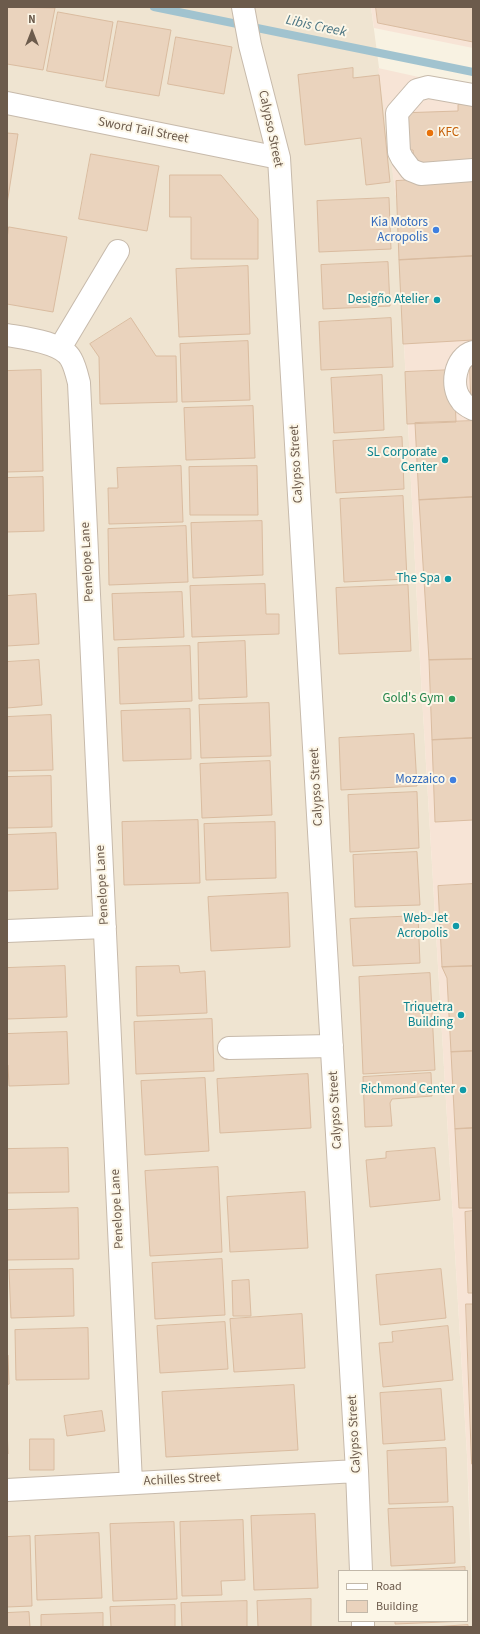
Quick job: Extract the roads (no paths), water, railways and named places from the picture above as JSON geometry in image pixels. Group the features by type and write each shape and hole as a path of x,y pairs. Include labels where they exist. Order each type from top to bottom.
{"street":[{"name":"Calypso Street","path":"243,8 250,45 279,158 357,1471 361,1570"},
{"path":"473,96 428,87 416,90 397,113 399,152 411,170 421,174 473,170"},
{"name":"Sword Tail Street","path":"7,103 279,158"},
{"path":"7,334 50,344 60,348 118,251"},
{"name":"Penelope Lane","path":"60,348 70,357 79,383 131,1483"},
{"path":"473,352 469,353 457,366 455,383 460,400 473,409"},
{"path":"7,931 105,927"},
{"path":"229,1048 332,1046"},
{"name":"Achilles Street","path":"7,1490 357,1471"}],"waterway":[{"name":"Libis Creek","path":"154,7 473,72"}],"place":[{"name":"KFC","path":"430,133"},
{"name":"Kia Motors Acropolis","path":"436,230"},
{"name":"Desigño Atelier","path":"437,300"},
{"name":"SL Corporate Center","path":"445,460"},
{"name":"The Spa","path":"448,579"},
{"name":"Gold's Gym","path":"452,699"},
{"name":"Mozzaico","path":"453,780"},
{"name":"Web-Jet Acropolis","path":"456,926"},
{"name":"Triquetra Building","path":"461,1015"},
{"name":"Richmond Center","path":"463,1090"}]}
